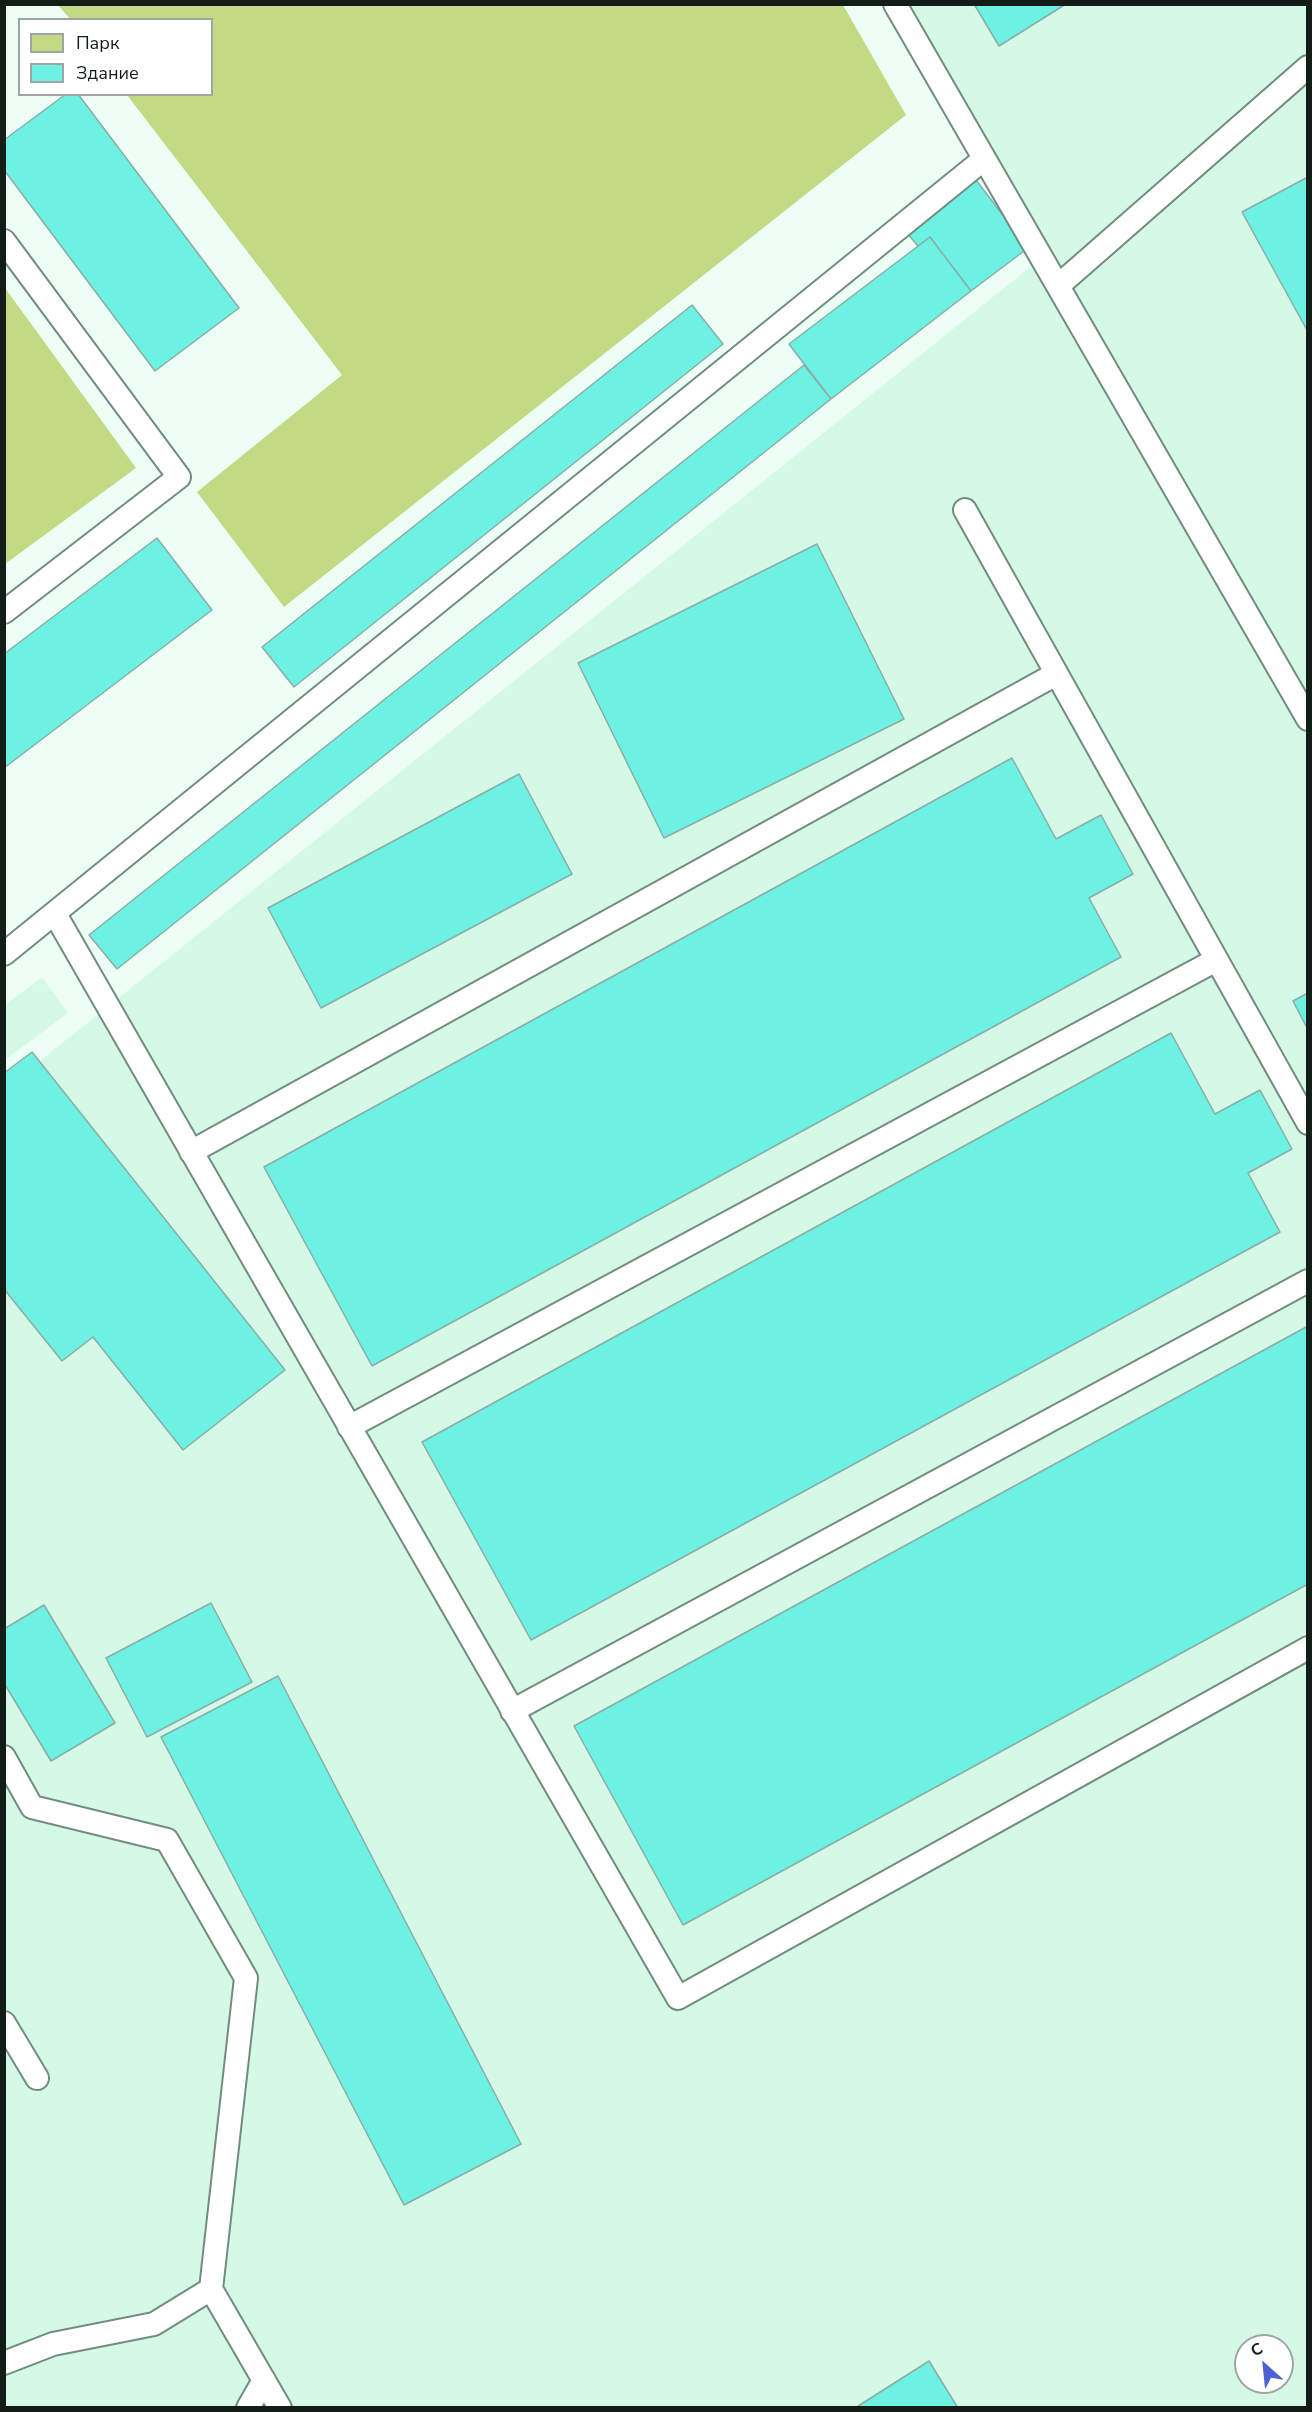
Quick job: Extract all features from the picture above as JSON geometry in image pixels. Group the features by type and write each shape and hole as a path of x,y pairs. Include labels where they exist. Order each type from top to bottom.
{"lane":[{"path":"895,4 1308,719"},
{"path":"1058,286 1308,67"},
{"path":"4,954 984,159"},
{"path":"4,241 179,477 4,612"},
{"path":"965,510 1308,1123"},
{"path":"191,1152 1056,674"},
{"path":"55,914 678,1998 1308,1648"},
{"path":"349,1427 1216,960"},
{"path":"512,1711 1308,1281"},
{"path":"4,1757 32,1807 167,1839 246,1978 211,2289 280,2408"},
{"path":"4,2024 37,2078"},
{"path":"4,2364 53,2344 153,2324 211,2289"},
{"path":"248,2408 264,2380"}],"shaded area":[{"path":"903,5 1307,5 1307,2407 5,2408 5,1089 1049,252"},
{"path":"42,977 68,1013 5,1060 5,1005"}],"green space":[{"path":"58,5 843,5 906,115 284,607 197,492 342,375 128,96 213,96 213,18 69,18"},
{"path":"5,288 136,468 4,564"}],"building":[{"path":"974,4 1066,4 999,46"},
{"path":"63,96 80,96 239,308 155,371 4,170 4,140"},
{"path":"1308,177 1308,332 1242,212"},
{"path":"976,180 1028,248 971,291 930,237 918,246 907,233"},
{"path":"930,237 971,291 831,399 789,344"},
{"path":"692,305 723,344 294,687 262,647"},
{"path":"804,365 831,399 117,969 89,935"},
{"path":"157,538 212,610 4,768 4,654"},
{"path":"817,544 904,719 664,838 578,663"},
{"path":"1012,758 1056,839 1101,815 1133,874 1089,898 1121,957 372,1366 264,1167"},
{"path":"519,774 572,874 321,1008 268,908"},
{"path":"1308,993 1308,1030 1293,1001"},
{"path":"1171,1033 1215,1114 1260,1090 1292,1149 1248,1173 1280,1232 531,1640 422,1442"},
{"path":"32,1052 285,1370 183,1450 93,1337 62,1361 4,1289 4,1073"},
{"path":"1308,1326 1308,1584 683,1925 574,1726"},
{"path":"211,1603 252,1682 147,1737 106,1658"},
{"path":"44,1605 115,1723 51,1761 4,1683 4,1629"},
{"path":"278,1676 521,2144 404,2205 161,1737"},
{"path":"929,2361 958,2408 855,2408"}]}
